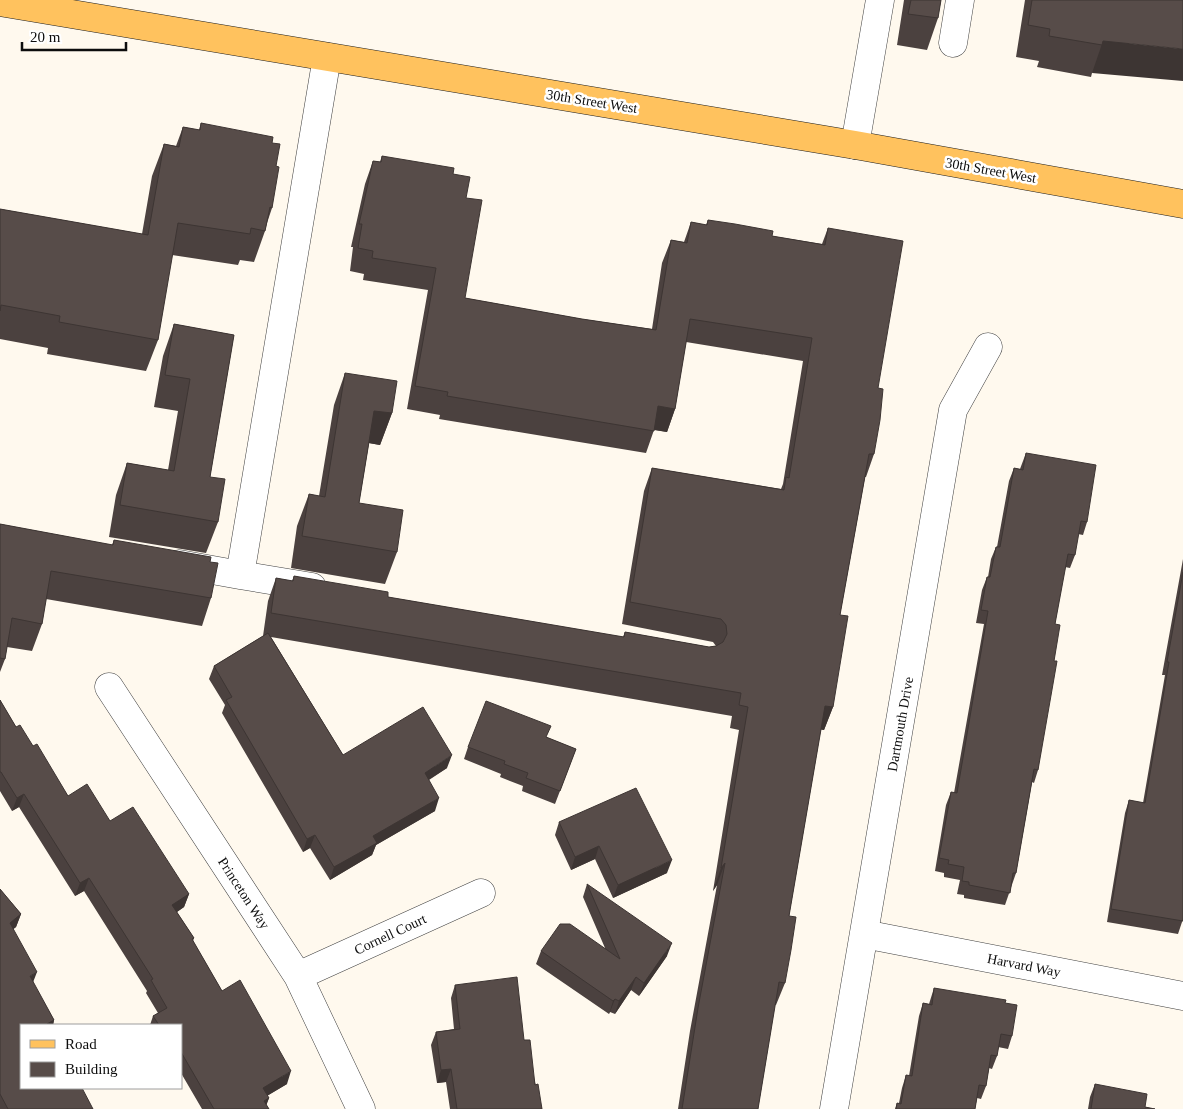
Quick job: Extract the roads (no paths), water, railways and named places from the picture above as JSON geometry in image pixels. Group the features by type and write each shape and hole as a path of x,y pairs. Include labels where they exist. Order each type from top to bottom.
{"main road":[{"name":"30th Street West","path":"0,2 855,145 1183,204"}],"street":[{"path":"855,145 880,0"},
{"path":"953,43 960,0"},
{"path":"240,575 327,57"},
{"name":"Dartmouth Drive","path":"834,1109 952,410 988,347"},
{"path":"154,560 338,592"},
{"name":"Princeton Way","path":"108,687 298,976 361,1109"},
{"name":"Cornell Court","path":"298,976 481,892"},
{"name":"Harvard Way","path":"864,934 1183,996"}]}
